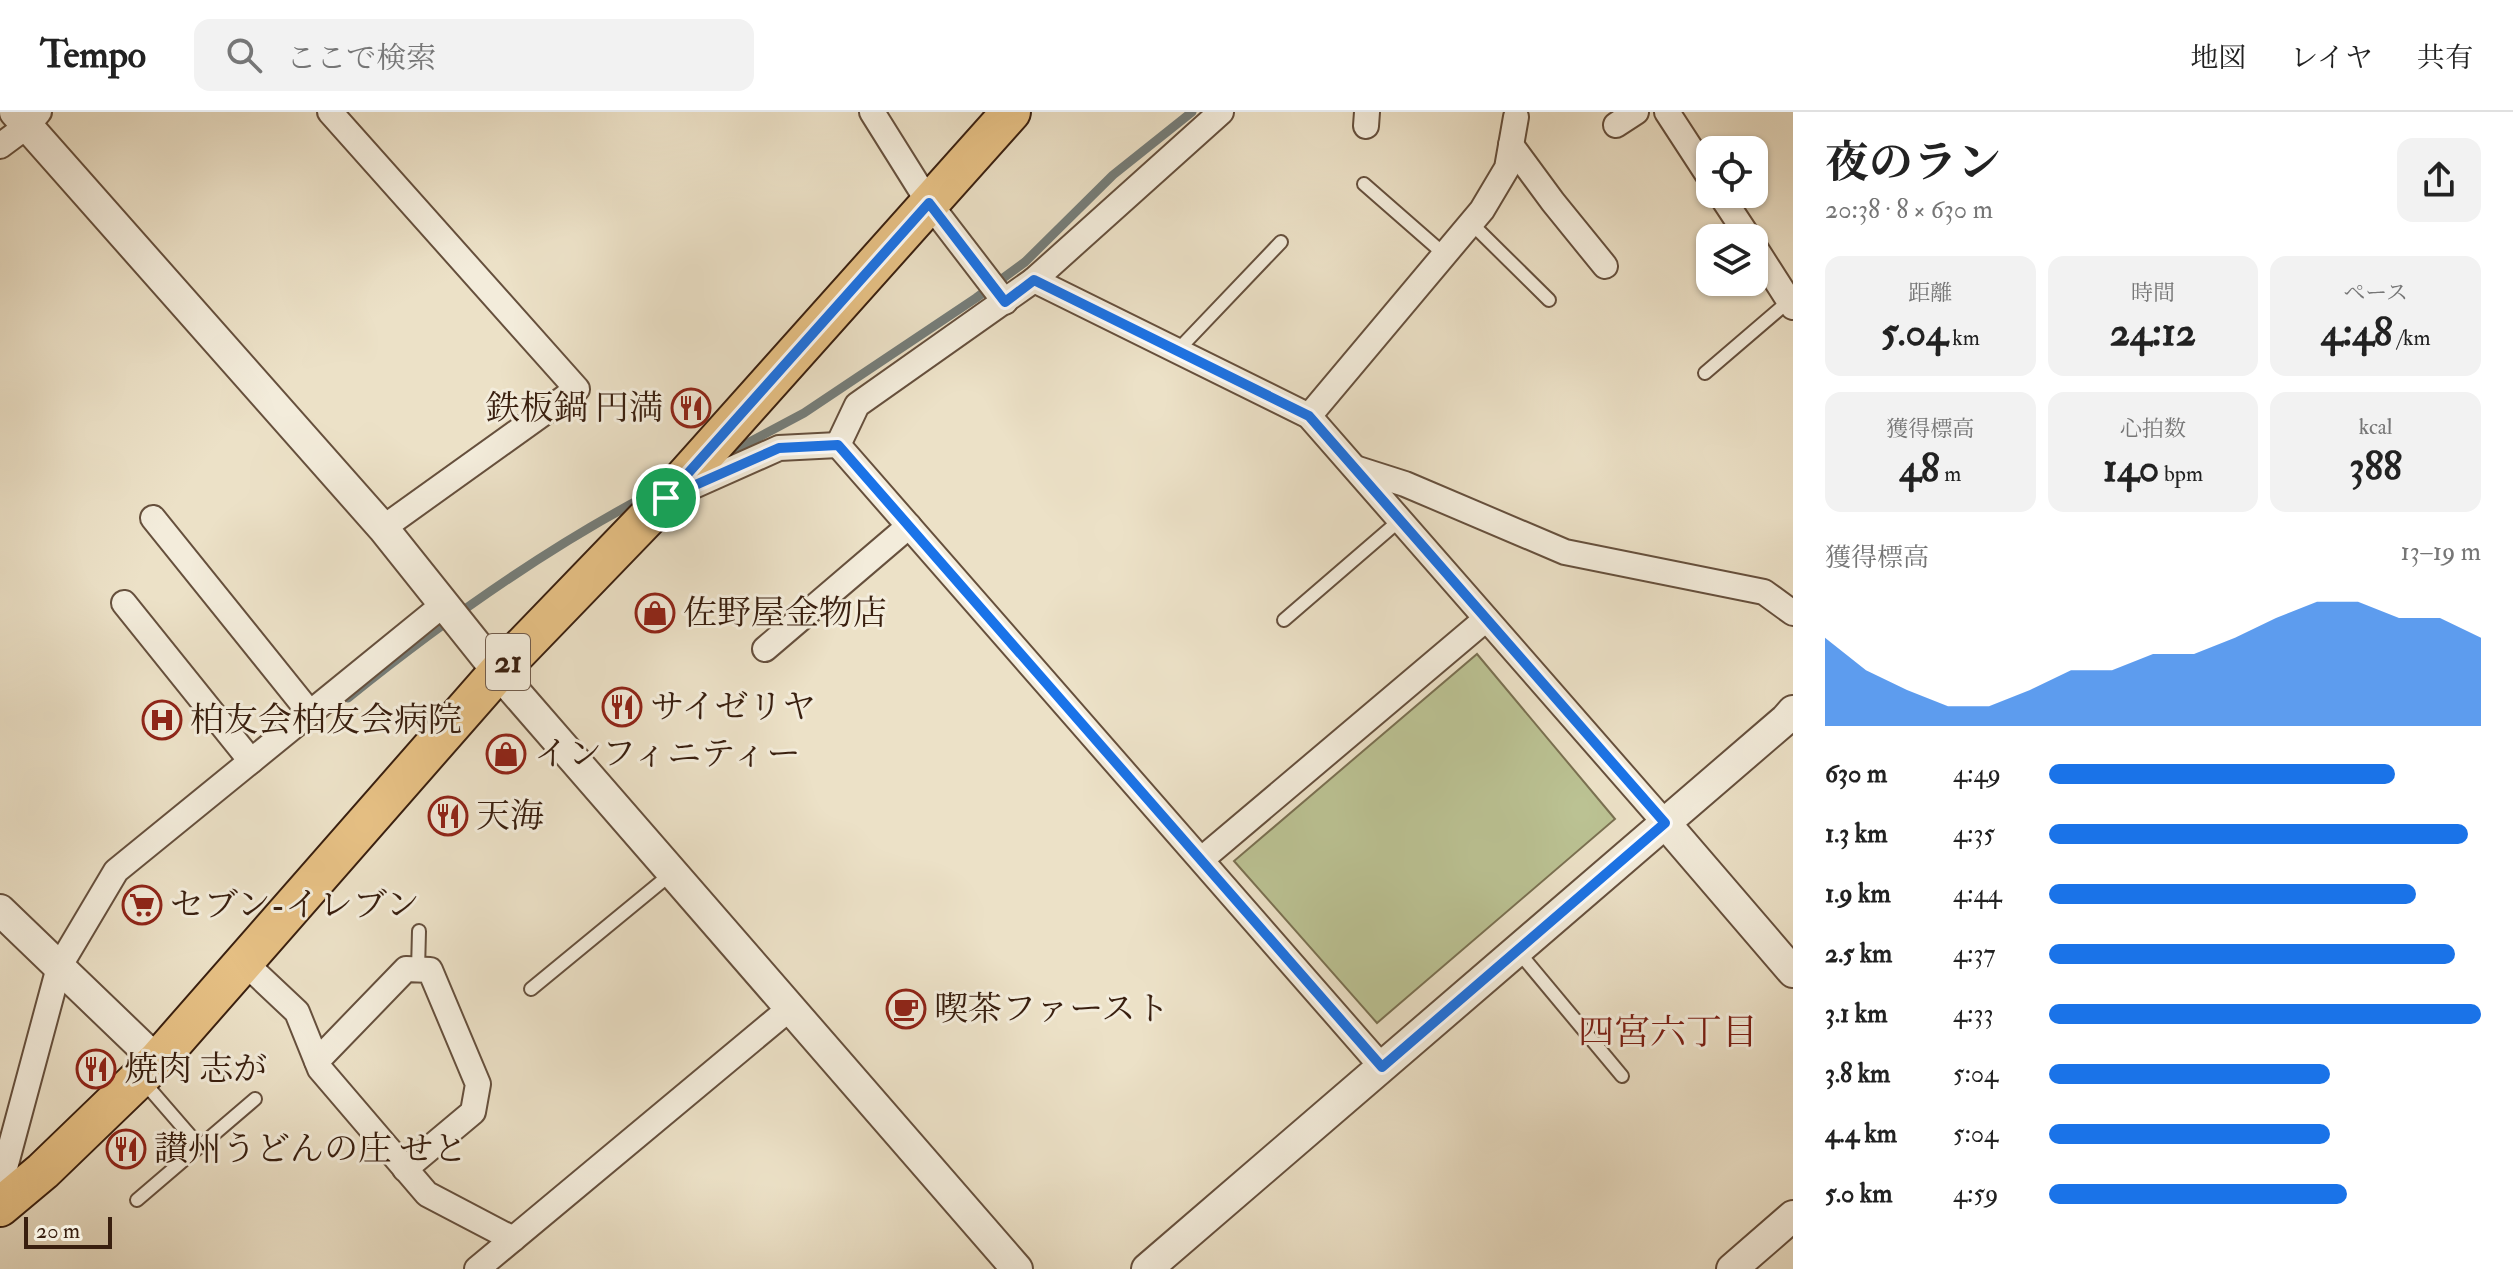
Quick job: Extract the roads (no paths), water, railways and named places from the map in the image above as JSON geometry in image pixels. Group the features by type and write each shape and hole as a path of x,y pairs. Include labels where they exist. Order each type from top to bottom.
{"main road":[{"name":"21","path":"2,1205 43,1171 148,1069 498,672 666,498 1011,112"}],"street":[{"path":"872,112 929,203 1005,302"},
{"path":"838,445 857,405 1034,280 1221,112"},
{"path":"1667,112 1696,157"},
{"path":"335,114 577,389 383,528"},
{"path":"0,146 27,117 383,528 498,672 1017,1269"},
{"path":"1309,416 1482,210 1507,168 1516,117"},
{"path":"1511,145 1605,266"},
{"path":"1768,268 1791,304"},
{"path":"1034,280 1309,416 1793,972"},
{"path":"666,498 779,448 838,445"},
{"path":"838,445 1382,1067"},
{"path":"1355,468 1405,484 1565,552 1764,592 1793,613"},
{"path":"153,518 310,713"},
{"path":"765,649 909,526"},
{"path":"124,603 251,761"},
{"path":"2,1205 3,1175 59,967 116,871 444,604"},
{"path":"1202,859 1486,619"},
{"path":"1147,1269 1793,711"},
{"path":"0,910 59,967 148,1069"},
{"path":"244,962 297,1012 320,1069 427,1194 513,1239"},
{"path":"317,1061 406,969 430,970 478,1084 473,1112 405,1169"},
{"path":"477,1269 789,1009"},
{"path":"1732,1269 1793,1216"}],"lane":[{"path":"1364,184 1444,254"},
{"path":"1471,223 1549,300"},
{"path":"1177,351 1281,242"},
{"path":"1705,373 1791,304"},
{"path":"1284,620 1400,520"},
{"path":"531,989 672,873"},
{"path":"418,970 419,931"},
{"path":"1517,950 1622,1076"},
{"path":"148,1069 200,1147"},
{"path":"137,1200 255,1099"}],"waterway":[{"path":"727,454 804,413 1025,262 1113,175 1192,112"},
{"path":"348,698 492,590 646,496"}],"place":[{"name":"鉄板鍋 円満","path":"691,408"},
{"name":"佐野屋金物店","path":"655,613"},
{"name":"サイゼリヤ","path":"622,707"},
{"name":"柏友会柏友会病院","path":"162,720"},
{"name":"インフィニティー","path":"506,754"},
{"name":"天海","path":"448,816"},
{"name":"セブン-イレブン","path":"142,905"},
{"name":"喫茶ファースト","path":"906,1009"},
{"name":"焼肉 志が","path":"96,1069"},
{"name":"讃州うどんの庄 せと","path":"126,1149"}],"district":[{"name":"四宮六丁目","path":"1668,1032"}]}
